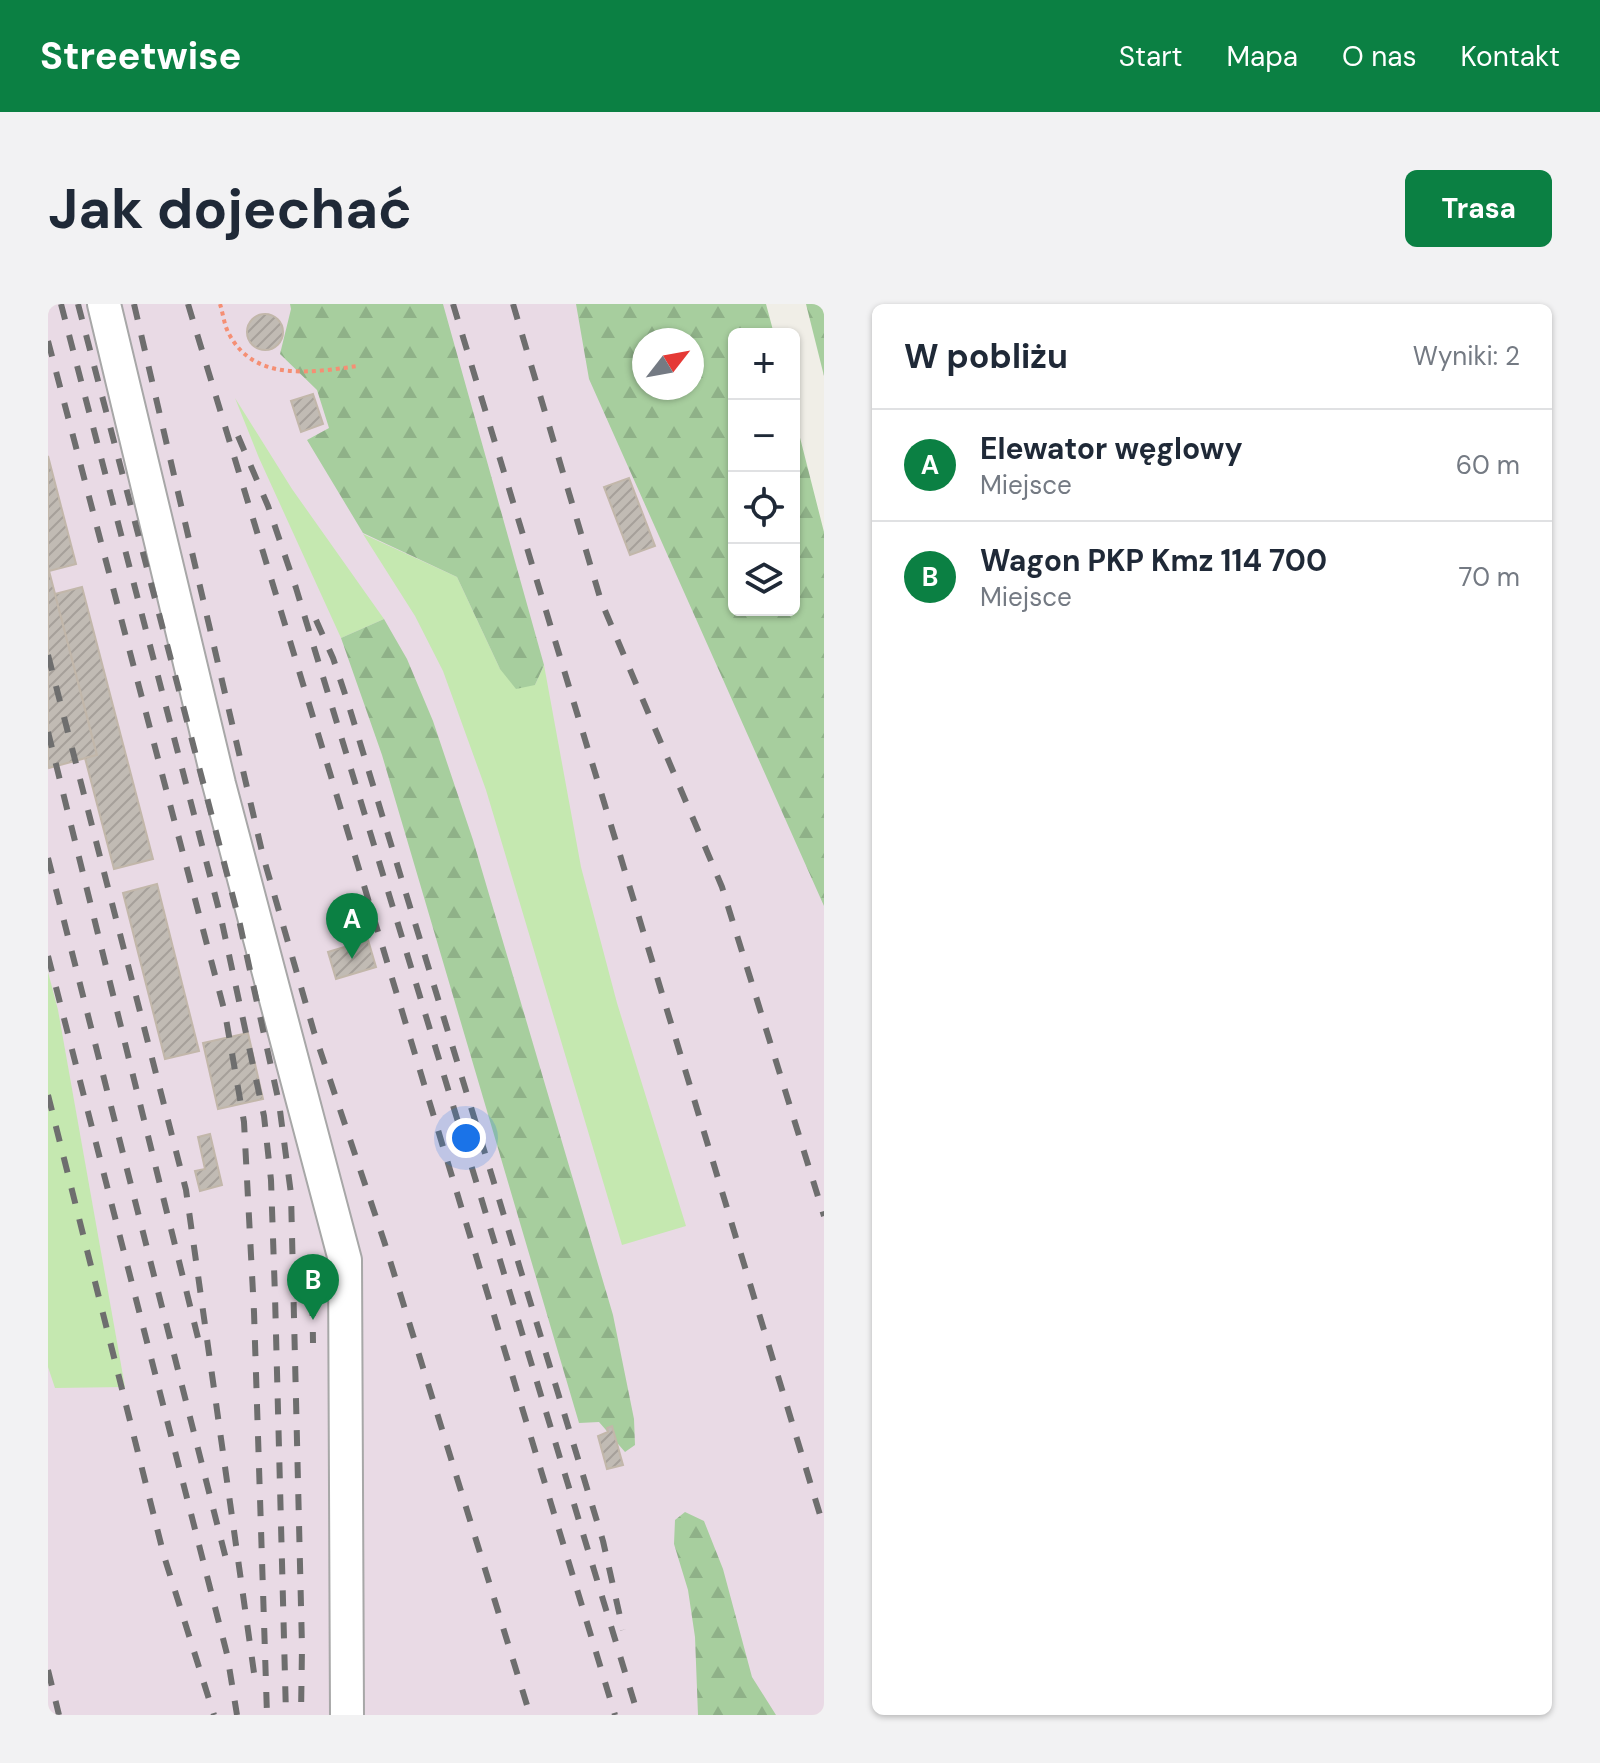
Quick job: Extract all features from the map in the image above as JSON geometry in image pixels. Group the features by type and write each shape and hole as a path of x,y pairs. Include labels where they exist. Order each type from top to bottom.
{"lane":[{"path":"104,304 219,784 345,1260 347,1715"}],"path":[{"path":"220,304 229,334 248,356 271,368 300,374 358,366"}],"shaded area":[{"path":"48,304 595,304 824,901 824,1715 48,1715"}],"green space":[{"path":"290,304 443,304 544,665 535,685 516,689 500,669 457,577 363,533 307,440 329,428 317,390 280,354"},
{"path":"576,304 766,304 772,328 728,328 728,616 800,616 800,438 824,532 824,906 589,379"},
{"path":"806,304 824,304 824,376"},
{"path":"235,398 292,489 384,619 341,638"},
{"path":"363,534 457,577 500,669 535,685 544,665 581,867 617,1003 686,1226 622,1245 486,790 443,671 415,616"},
{"path":"384,619 407,659 433,721 473,840 613,1315 634,1419 635,1445 625,1452 599,1422 579,1423 382,755 341,638"},
{"path":"48,972 58,1010 125,1387 55,1388 48,1367"},
{"path":"685,1512 704,1521 723,1569 752,1677 776,1715 698,1715 695,1637 688,1590 674,1544 675,1520"}],"building":[{"path":"265,314 278,319 283,332 278,345 265,350 252,345 247,332 252,319"},
{"path":"313,394 323,424 301,432 291,401"},
{"path":"48,456 76,564 49,571 48,567"},
{"path":"629,478 655,546 630,555 604,487"},
{"path":"48,567 97,755 49,768 48,764"},
{"path":"82,587 153,859 114,869 85,758 97,755 55,594"},
{"path":"157,884 199,1051 165,1059 123,893"},
{"path":"368,940 376,967 336,979 328,952"},
{"path":"248,1033 263,1099 218,1109 203,1043"},
{"path":"210,1134 222,1185 200,1191 195,1171 205,1169 198,1137"},
{"path":"612,1426 623,1465 607,1469 598,1436 608,1432 607,1428"}],"railway":[{"path":"61,304 221,918 264,1116 271,1180 286,1715"},
{"path":"78,304 239,920 279,1103 291,1194 301,1715"},
{"path":"134,304 263,856 314,1032 384,1241 530,1715"},
{"path":"188,304 615,1715"},
{"path":"453,304 824,1528"},
{"path":"513,304 601,601 722,887 824,1216"},
{"path":"48,341 225,1013 244,1122 254,1312 267,1715"},
{"path":"238,436 268,506 296,588 638,1715"},
{"path":"316,620 348,703 603,1541 623,1630"},
{"path":"48,655 186,1190 256,1687"},
{"path":"48,732 198,1338"},
{"path":"48,858 228,1567"},
{"path":"48,956 227,1654 237,1715"},
{"path":"48,1095 164,1556 214,1715"},
{"path":"312,1268 313,1343"},
{"path":"48,1670 59,1715"}],"place":[{"name":"Elewator węglowy","path":"352,959"},
{"name":"Wagon PKP Kmz 114 700","path":"313,1320"}]}
